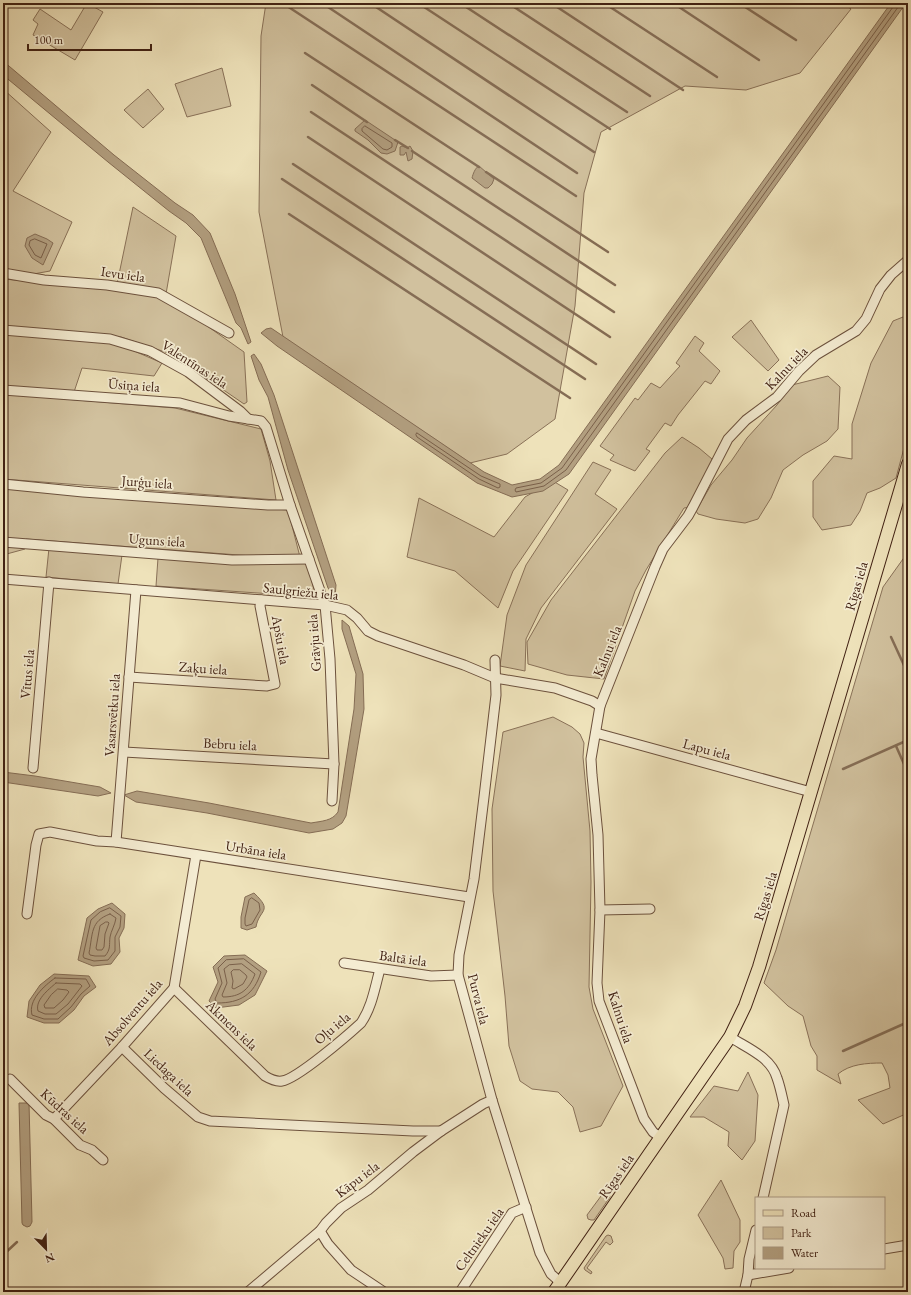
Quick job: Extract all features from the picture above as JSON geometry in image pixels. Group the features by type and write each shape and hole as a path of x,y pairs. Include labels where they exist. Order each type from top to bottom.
{"main road":[{"name":"Rīgas iela","path":"557,1287 730,1037 745,1006 759,967 908,464"}],"street":[{"name":"Kalnu iela","path":"661,1138 653,1132 644,1119 599,1001 597,983 600,910 598,834 591,759 600,706 663,549 688,516 728,439 746,420 778,397 799,372 816,355 856,331 866,319 880,289 891,275 908,260"},
{"name":"Ievu iela","path":"3,273 44,280 107,285 158,293 229,333"},
{"name":"Valentīnas iela","path":"3,330 110,338 150,351 188,372 240,411 248,419"},
{"name":"Ūsiņa iela","path":"3,390 180,402 229,416 261,421"},
{"name":"Grāvju iela","path":"261,421 266,427 290,505 325,605 330,659 334,764 332,801"},
{"name":"Jurģu iela","path":"3,484 83,492 268,506 290,505"},
{"name":"Uguns iela","path":"3,542 232,560 309,559"},
{"name":"Saulgriežu iela","path":"3,579 325,605 348,610 368,631 378,636 464,665 495,678 555,688 592,701 600,706"},
{"name":"Vītus iela","path":"34,768 49,582"},
{"name":"Vasarsvētku iela","path":"116,842 136,590"},
{"name":"Apšu iela","path":"261,600 260,606 275,684"},
{"name":"Purva iela","path":"495,660 496,695 474,879 469,897 459,955 458,975 461,991 492,1100 545,1265 557,1287"},
{"name":"Zaķu iela","path":"129,677 267,686 275,684"},
{"name":"Lapu iela","path":"596,733 811,792"},
{"name":"Bebru iela","path":"124,752 334,764"},
{"name":"Urbāna iela","path":"27,914 36,845 39,834 50,832 97,841 116,842 469,897"},
{"name":"Absolventu iela","path":"54,1119 122,1047 174,988 196,855"},
{"path":"600,910 650,909"},
{"name":"Baltā iela","path":"344,962 431,976 458,975"},
{"name":"Oļu iela","path":"272,1080 281,1081 296,1076 361,1023 370,1004 380,969"},
{"name":"Akmens iela","path":"174,988 265,1076 272,1080"},
{"path":"730,1037 767,1060 777,1076 784,1105 763,1197"},
{"name":"Liedaga iela","path":"122,1047 164,1088 198,1117 210,1122 441,1131"},
{"name":"Kūdras iela","path":"10,1079 80,1145 92,1150 103,1160"},
{"name":"Kāpu iela","path":"248,1292 320,1231 341,1208 368,1190 413,1152 441,1131 483,1104 492,1100"},
{"name":"Celtnieku iela","path":"460,1292 512,1213 526,1207"},
{"path":"320,1231 328,1244 351,1270 384,1292"},
{"path":"744,1292 748,1276 749,1259 755,1234"},
{"path":"885,1249 908,1245"},
{"path":"748,1276 784,1269"}],"green space":[{"path":"87,3 103,12 75,60 33,35 38,24 33,20 40,9 71,30"},
{"path":"266,3 843,3 851,9 800,73 746,90 685,86 601,132 584,193 575,306 555,419 507,454 470,463 283,337 259,212 261,36"},
{"path":"222,68 231,106 187,117 175,84"},
{"path":"3,89 51,132 13,191 72,222 50,271 28,275 3,269"},
{"path":"148,89 164,109 143,128 124,110"},
{"path":"133,207 176,236 166,294 117,284"},
{"path":"3,279 84,286 160,297 193,316 244,352 247,402 244,404 171,354 121,337 3,327"},
{"path":"908,315 908,433 896,478 880,488 867,493 860,511 851,525 822,530 813,517 813,481 834,456 852,459 852,424 871,363 893,321"},
{"path":"751,320 779,360 768,371 732,337"},
{"path":"3,333 118,344 162,363 154,376 82,368 74,392 3,386"},
{"path":"695,336 704,343 699,351 720,371 711,384 705,381 671,426 665,423 646,449 650,451 635,471 610,460 614,455 600,446 635,398 638,400 651,383 660,388 680,366 676,363"},
{"path":"828,376 840,387 838,429 827,441 803,455 783,470 771,498 758,519 745,523 716,519 698,514 696,511 711,485 732,460 747,438 777,405 792,385"},
{"path":"3,394 175,408 261,429 270,461 276,500 3,479"},
{"path":"682,437 712,459 706,480 690,507 684,508 646,570 635,591 604,679 567,675 528,664 527,642 551,600 665,453"},
{"path":"593,462 611,470 595,494 617,509 541,608 526,639 525,671 500,666 507,615 526,565"},
{"path":"553,481 568,490 513,571 498,608 455,571 407,557 419,498 494,537 525,497"},
{"path":"3,487 288,510 300,557 252,556 26,539 25,549 3,555"},
{"path":"49,548 122,555 118,584 46,577"},
{"path":"908,552 908,1113 883,1124 858,1100 890,1088 888,1075 882,1063 870,1063 848,1068 838,1074 841,1084 817,1070 817,1056 811,1046 803,1016 788,1006 764,983 776,950 883,587"},
{"path":"158,558 307,563 316,597 156,586"},
{"path":"553,717 572,727 580,734 584,743 583,757 590,831 591,882 589,987 593,1009 623,1086 601,1126 580,1132 573,1107 558,1092 532,1089 520,1081 509,1046 493,891 492,809 503,732"},
{"path":"748,1072 758,1095 755,1141 742,1160 728,1146 729,1132 704,1117 690,1117 714,1086 738,1091"},
{"path":"721,1180 740,1220 740,1242 734,1251 733,1268 725,1269 723,1258 698,1215"},
{"path":"604,1192 609,1194 610,1197 594,1220 588,1219 587,1215"},
{"path":"608,1235 611,1236 613,1242 610,1245 606,1242 587,1268 592,1272 591,1274 584,1268"}],"water":[{"path":"891,3 906,3 569,474 543,491 512,497 477,483 277,346 261,333 266,329 271,328 484,472 512,485 540,479 559,465"},
{"path":"3,61 114,155 175,203 193,215 210,233 235,294 251,342 248,344 241,328 236,323 201,238 186,223 108,162 3,75"},
{"path":"365,120 398,142 395,151 387,154 381,153 368,140 355,131 355,129"},
{"path":"402,146 407,148 410,146 413,151 412,159 408,161 406,152 404,155 400,155 400,147"},
{"path":"479,166 494,179 488,188 485,188 472,178 475,170"},
{"path":"35,234 53,243 43,265 32,258 25,246 27,238"},
{"path":"254,354 261,364 274,395 336,585 335,597 328,588 288,470 268,397 259,380 251,356"},
{"path":"342,620 349,626 363,674 364,709 346,816 342,823 333,829 309,833 207,813 136,802 124,795 137,791 209,803 311,823 326,820 336,815 338,812 354,709 356,674 342,629"},
{"path":"3,772 100,787 111,793 98,796 3,782"},
{"path":"254,893 263,904 264,910 256,927 247,930 241,928 241,917 245,897"},
{"path":"112,903 125,914 124,928 119,938 120,952 111,964 93,966 78,960 87,918 98,909"},
{"path":"245,955 267,971 255,995 239,1005 216,1008 209,1001 218,982 213,967 224,956"},
{"path":"54,974 89,976 96,987 84,996 74,1010 59,1023 44,1023 27,1017 29,1001 40,985"},
{"path":"19,1103 29,1103 32,1222 30,1226 27,1227 22,1223"}],"waterway":[{"path":"322,3 577,173"},
{"path":"370,3 594,152"},
{"path":"418,3 610,129"},
{"path":"460,3 627,112"},
{"path":"508,3 650,96"},
{"path":"551,3 683,90"},
{"path":"604,3 717,77"},
{"path":"673,3 759,60"},
{"path":"739,3 796,40"},
{"path":"287,6 576,196"},
{"path":"305,53 479,167"},
{"path":"312,85 367,122"},
{"path":"311,112 614,312"},
{"path":"308,137 610,337"},
{"path":"395,140 408,148"},
{"path":"412,151 615,285"},
{"path":"293,164 596,364"},
{"path":"486,172 608,252"},
{"path":"282,179 585,379"},
{"path":"289,214 570,398"},
{"path":"891,637 908,674"},
{"path":"843,769 908,740"},
{"path":"896,746 908,773"},
{"path":"904,874 908,883"},
{"path":"843,1051 908,1022"},
{"path":"3,1255 17,1242"}]}
